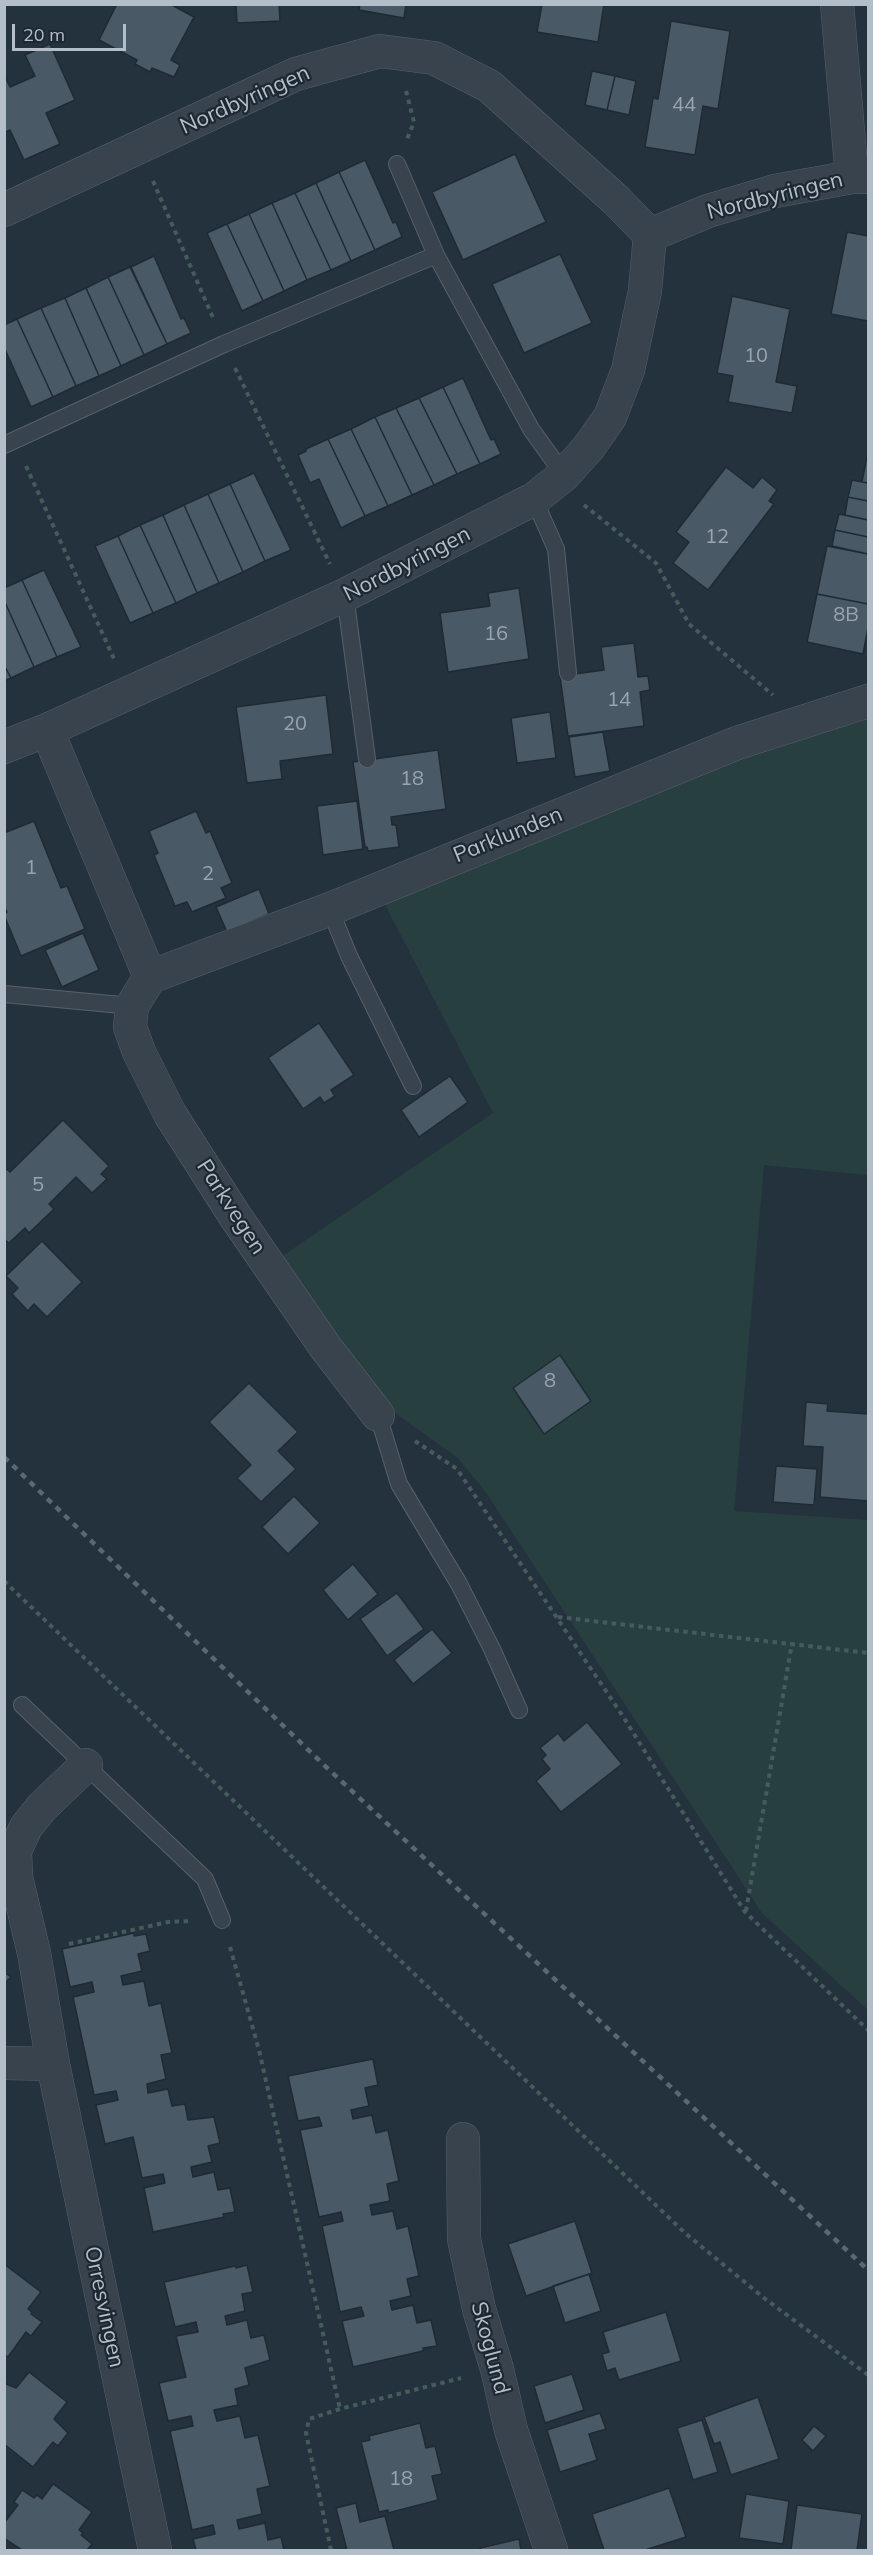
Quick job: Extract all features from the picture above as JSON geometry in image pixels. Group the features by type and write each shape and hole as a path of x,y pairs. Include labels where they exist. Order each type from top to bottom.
{"street":[{"path":"837,4 860,177"},
{"name":"Nordbyringen","path":"4,210 296,74 380,51 434,58 489,86 616,200 650,235 645,291 628,370 610,417 589,447 564,475 534,499 345,595 47,730 4,747"},
{"name":"Nordbyringen","path":"650,235 708,211 775,191 860,177"},
{"name":"Parklunden","path":"150,977 330,909 736,743 868,701"},
{"path":"47,730 150,977 132,1006"},
{"name":"Parkvegen","path":"132,1006 130,1027 139,1052 170,1114 235,1216 326,1348 378,1415"},
{"name":"Orresvingen","path":"86,1765 42,1806 26,1827 15,1851 16,1877 34,1953 52,2064 155,2550"},
{"path":"4,2063 52,2064"},
{"name":"Skoglund","path":"463,2139 464,2239 479,2309 497,2369 511,2430 550,2550"}],"lane":[{"path":"397,164 436,255 531,429 564,475"},
{"path":"9,443 224,344 436,255"},
{"path":"534,499 556,549 568,673"},
{"path":"345,595 367,759"},
{"path":"330,909 349,956 413,1086"},
{"path":"4,994 132,1006"},
{"path":"378,1415 399,1484 459,1584 492,1648 519,1710"},
{"path":"22,1705 205,1879 222,1920"}],"path":[{"path":"380,51 404,83 414,122 397,164"},
{"path":"139,147 224,344 345,595"},
{"path":"9,443 130,693"},
{"path":"564,475 587,509 656,563 689,624 780,700 801,723"},
{"path":"378,1415 456,1469 558,1617 683,1809 745,1912 868,2030"},
{"path":"4,1581 685,2233 764,2298 868,2375"},
{"path":"558,1617 868,1653"},
{"path":"745,1912 792,1643"},
{"path":"34,1953 168,1922 222,1920 256,2039 340,2409"},
{"path":"331,2550 306,2433 309,2420 340,2409 497,2369"}],"green space":[{"path":"868,715 868,1175 764,1165 734,1511 868,1520 868,2010 762,1913 485,1491 458,1458 384,1405 278,1259 493,1113 382,899 756,750"}],"building":[{"path":"117,4 170,4 194,17 171,60 180,65 174,77 152,68 150,72 135,64 137,60 99,40"},
{"path":"236,4 279,4 280,21 237,23"},
{"path":"360,4 406,4 404,18 359,10"},
{"path":"542,4 604,4 598,42 537,32"},
{"path":"671,21 730,31 718,109 703,106 695,155 645,147 653,98 658,99"},
{"path":"50,44 75,100 46,113 60,144 24,160 10,130 4,133 4,75 10,87 35,76 25,55"},
{"path":"592,71 615,76 607,110 585,105"},
{"path":"615,76 636,81 629,115 607,110"},
{"path":"515,154 546,222 463,260 432,192"},
{"path":"365,160 393,223 396,222 402,237 375,250 339,172"},
{"path":"339,172 375,250 351,261 316,183"},
{"path":"316,183 351,261 331,270 295,193"},
{"path":"295,193 331,270 307,280 272,203"},
{"path":"272,203 307,280 284,291 249,214"},
{"path":"249,214 284,291 263,301 227,224"},
{"path":"227,224 263,301 242,311 207,233"},
{"path":"847,232 868,236 868,321 831,314"},
{"path":"560,254 592,323 524,353 492,284"},
{"path":"154,256 181,319 184,318 191,333 167,344 131,267"},
{"path":"130,267 167,344 144,355 108,277"},
{"path":"108,277 144,355 121,366 86,288"},
{"path":"86,288 121,366 99,376 65,298"},
{"path":"732,296 790,309 776,382 797,386 792,413 728,402 733,376 717,373"},
{"path":"65,298 99,376 76,386 41,308"},
{"path":"41,308 76,386 53,397 17,319"},
{"path":"17,319 53,397 31,407 4,347 4,325"},
{"path":"463,378 491,440 494,439 501,454 480,464 443,387"},
{"path":"443,387 480,464 457,474 419,398"},
{"path":"419,398 457,474 434,485 396,408"},
{"path":"396,408 434,485 412,495 375,417"},
{"path":"375,417 412,495 388,506 351,429"},
{"path":"351,429 388,506 365,516 328,439"},
{"path":"328,439 365,516 341,528 319,479 310,483 298,455"},
{"path":"868,451 868,483 862,482"},
{"path":"726,467 753,488 762,477 777,490 769,501 774,504 708,590 673,563 689,542 676,532"},
{"path":"254,473 291,550 265,561 230,484"},
{"path":"852,480 868,483 868,501 848,497"},
{"path":"230,484 265,561 243,572 208,494"},
{"path":"208,494 243,572 219,583 184,505"},
{"path":"848,497 868,501 868,520 845,515"},
{"path":"184,505 219,583 197,593 163,515"},
{"path":"839,514 868,520 868,537 835,530"},
{"path":"163,515 197,593 176,603 140,525"},
{"path":"140,525 176,603 153,613 118,536"},
{"path":"835,530 868,537 868,554 832,546"},
{"path":"118,536 153,613 130,623 95,546"},
{"path":"827,546 868,554 868,604 817,594"},
{"path":"44,570 81,647 57,657 22,580"},
{"path":"22,580 57,657 34,667 4,600 4,588"},
{"path":"519,588 529,659 448,672 440,613 490,606 488,593"},
{"path":"817,594 868,604 868,628 863,654 807,642"},
{"path":"4,600 34,667 11,678 4,665"},
{"path":"634,643 638,677 648,676 650,690 640,692 644,726 568,736 560,676 604,670 601,647"},
{"path":"4,665 11,678 4,681"},
{"path":"326,695 333,754 280,761 282,779 247,783 236,707"},
{"path":"550,712 556,758 517,763 511,718"},
{"path":"603,732 610,771 575,777 569,737"},
{"path":"438,750 446,809 391,817 392,825 396,825 399,847 368,851 365,847 353,762"},
{"path":"357,801 363,849 323,855 317,806"},
{"path":"196,811 206,833 210,831 232,883 221,888 226,898 192,912 187,902 175,906 154,855 158,853 149,831"},
{"path":"34,821 61,888 67,886 85,929 21,956 4,915 7,912 4,906 4,833"},
{"path":"259,889 269,914 227,932 216,907"},
{"path":"83,933 99,970 62,987 45,950"},
{"path":"319,1023 354,1075 331,1090 335,1096 324,1103 320,1097 303,1109 268,1058"},
{"path":"450,1076 468,1102 419,1137 401,1110"},
{"path":"63,1120 109,1166 101,1174 107,1179 92,1193 76,1177 49,1204 54,1209 29,1233 25,1228 9,1243 4,1239 4,1167 10,1172"},
{"path":"42,1241 82,1282 47,1317 34,1304 28,1311 12,1294 18,1288 6,1276"},
{"path":"560,1355 591,1401 544,1434 513,1388"},
{"path":"249,1383 298,1432 278,1451 296,1469 261,1502 237,1478 251,1465 209,1422"},
{"path":"806,1402 828,1404 827,1411 868,1414 868,1501 820,1497 823,1447 803,1446"},
{"path":"776,1466 817,1469 814,1505 773,1502"},
{"path":"294,1496 320,1523 288,1554 262,1527"},
{"path":"353,1564 378,1594 348,1620 323,1590"},
{"path":"397,1593 424,1629 387,1656 360,1619"},
{"path":"432,1629 452,1653 413,1684 394,1660"},
{"path":"587,1722 622,1764 561,1812 536,1781 550,1769 542,1759 546,1755 540,1748 558,1733 564,1741"},
{"path":"134,1933 134,1936 146,1934 150,1951 138,1954 142,1971 121,1976 123,1985 144,1981 149,2006 161,2003 172,2053 161,2055 166,2079 147,2084 148,2093 168,2089 172,2106 185,2104 188,2120 214,2117 220,2143 208,2146 212,2162 191,2167 193,2177 214,2172 218,2190 230,2188 235,2212 223,2214 224,2217 153,2232 144,2188 165,2183 163,2174 142,2178 133,2137 105,2144 96,2105 118,2100 116,2091 94,2095 73,1997 94,1992 92,1982 70,1987 62,1949"},
{"path":"4,1972 11,1977 4,1984"},
{"path":"373,2059 378,2085 365,2088 369,2106 351,2110 353,2119 372,2115 376,2133 388,2130 399,2181 387,2184 390,2201 370,2205 372,2215 393,2211 397,2229 408,2226 419,2276 407,2279 411,2296 390,2301 392,2310 413,2305 417,2323 431,2320 437,2346 353,2367 342,2321 364,2316 361,2307 340,2312 322,2226 343,2221 341,2212 319,2217 300,2130 322,2126 319,2117 298,2121 288,2076"},
{"path":"575,2221 592,2273 526,2296 508,2244"},
{"path":"4,2264 41,2292 28,2309 42,2322 31,2336 26,2332 8,2357 4,2355"},
{"path":"247,2265 253,2292 242,2294 245,2311 225,2316 227,2325 247,2320 251,2338 264,2335 270,2360 245,2368 249,2385 235,2389 238,2405 214,2410 217,2421 240,2416 245,2438 258,2435 270,2486 257,2489 262,2514 237,2520 239,2529 265,2523 268,2540 281,2537 284,2550 196,2550 193,2539 215,2534 213,2525 192,2530 170,2431 193,2426 191,2416 168,2421 159,2383 186,2377 176,2336 198,2332 196,2322 175,2327 164,2282"},
{"path":"589,2274 601,2311 565,2323 553,2286"},
{"path":"666,2312 681,2361 619,2380 615,2368 607,2371 602,2354 609,2352 603,2332"},
{"path":"29,2372 67,2402 54,2419 68,2433 58,2446 53,2442 33,2467 4,2444 4,2383 16,2388"},
{"path":"572,2374 584,2410 545,2423 534,2386"},
{"path":"758,2397 779,2459 731,2475 720,2442 714,2444 704,2417"},
{"path":"600,2413 606,2429 589,2434 597,2460 560,2472 547,2430"},
{"path":"702,2420 718,2472 693,2480 677,2428"},
{"path":"420,2423 426,2448 435,2446 442,2474 432,2476 438,2500 388,2513 388,2510 379,2512 361,2442 370,2440 369,2436"},
{"path":"814,2426 826,2436 813,2451 802,2440"},
{"path":"53,2484 92,2512 79,2530 83,2533 81,2535 92,2544 87,2550 22,2550 4,2538 4,2523 18,2505 14,2502 22,2490 34,2498 37,2495 42,2499"},
{"path":"669,2488 686,2537 645,2550 604,2550 592,2514"},
{"path":"746,2494 789,2501 783,2544 739,2538"},
{"path":"356,2503 360,2522 385,2516 394,2550 347,2550 336,2508"},
{"path":"797,2505 862,2514 857,2550 791,2550"},
{"path":"519,2539 521,2550 481,2550 480,2548"}],"railway":[{"path":"4,1457 324,1765 868,2270"}]}
